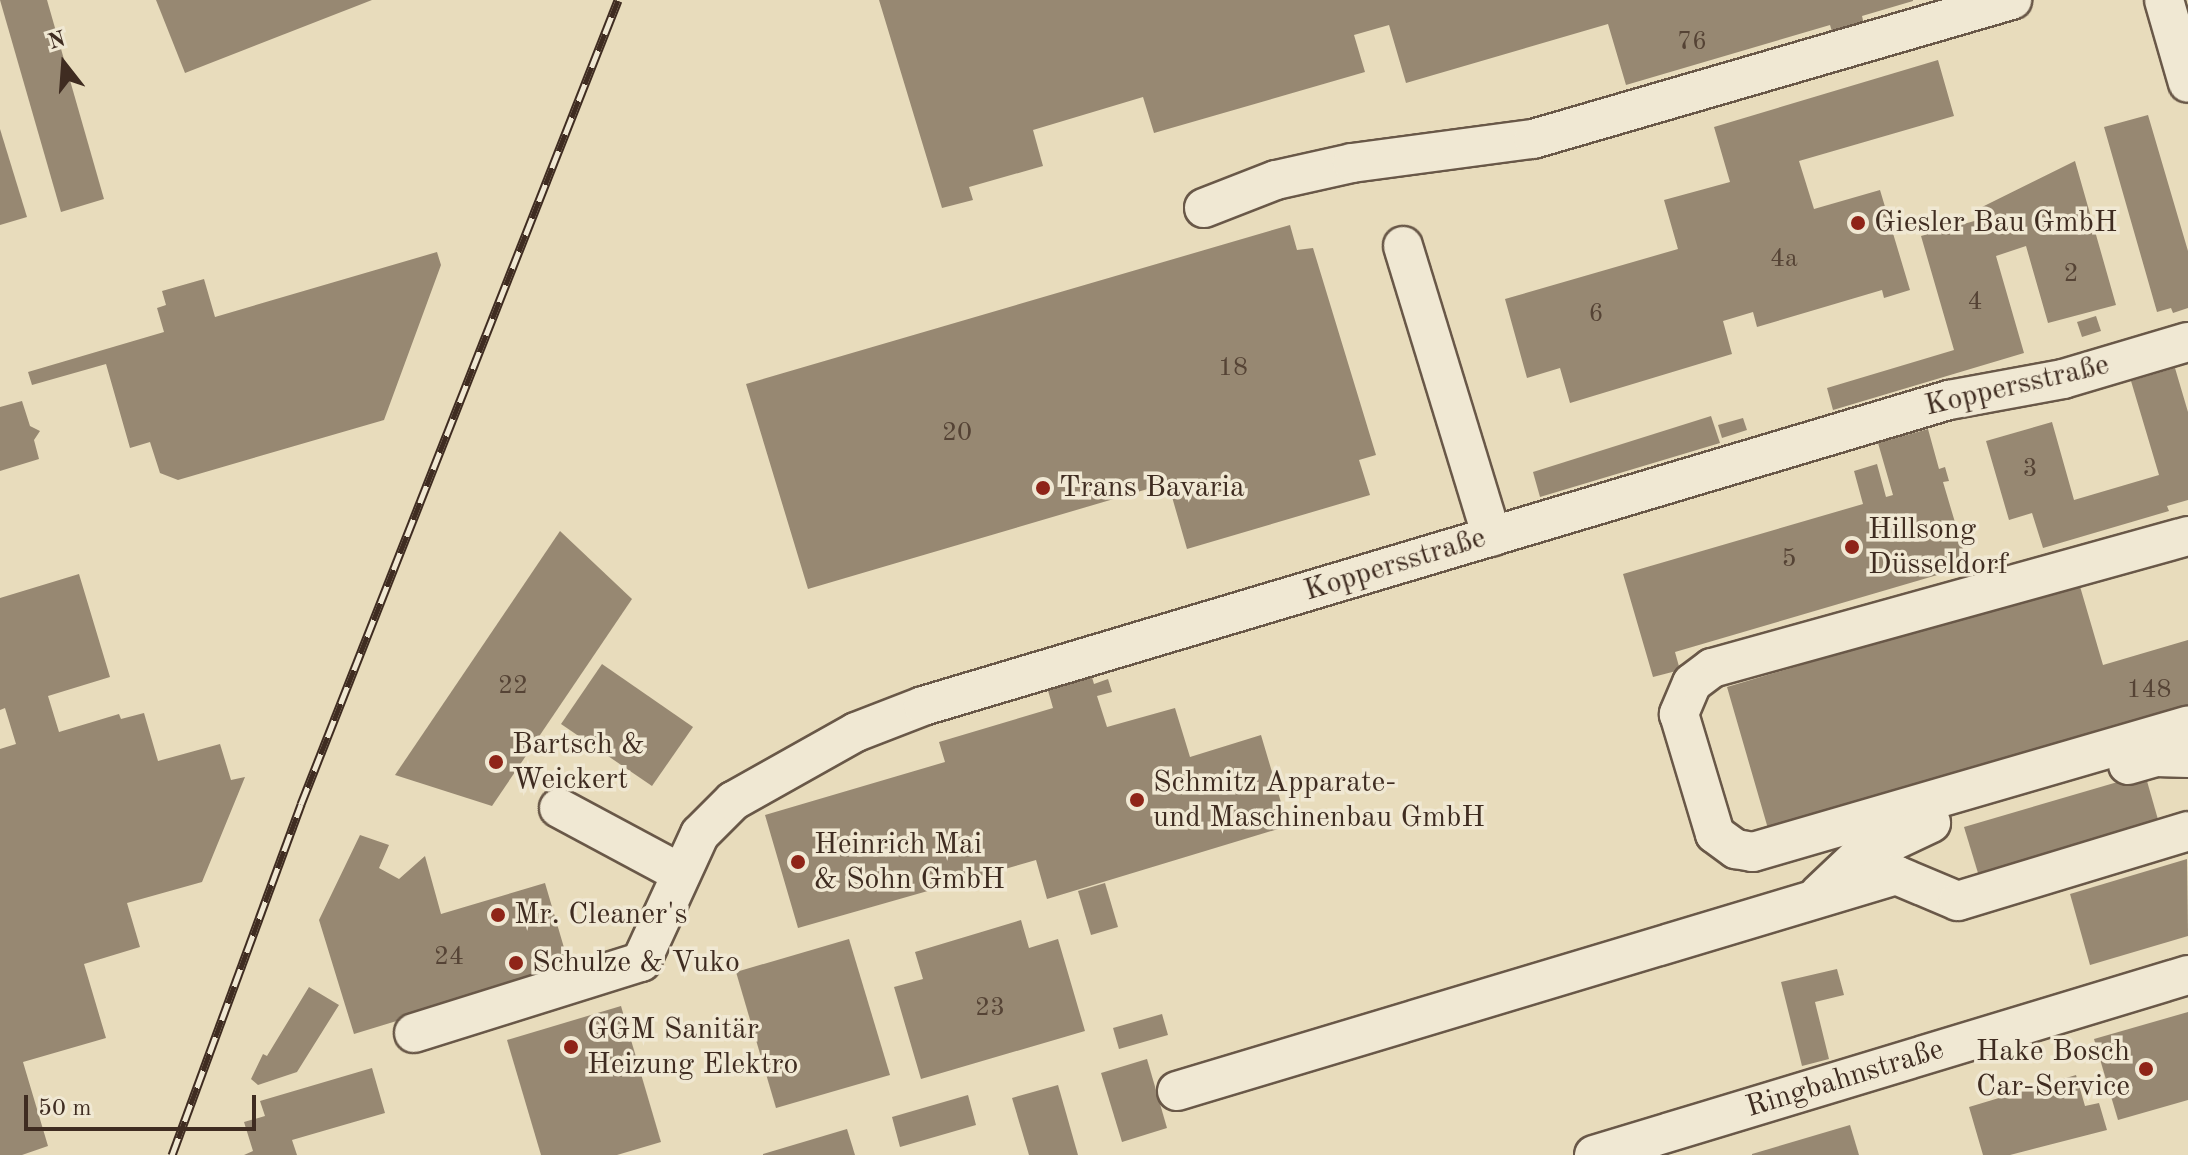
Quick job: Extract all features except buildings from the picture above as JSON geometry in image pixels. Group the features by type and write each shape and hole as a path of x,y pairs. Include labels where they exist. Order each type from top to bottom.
{"street":[{"path":"1204,208 1276,180 1352,163 1533,139 2012,0"},
{"path":"2164,0 2188,83"},
{"path":"1403,246 1492,537"},
{"name":"Koppersstraße","path":"414,1033 641,962 700,834 733,801 856,732 923,706 1949,400 2063,379 2188,342"},
{"path":"2188,536 1712,668 1692,683 1679,714 1715,834 1723,843 1753,852 2188,726"},
{"path":"1814,899 1857,858 1910,830 2156,757 2188,758"},
{"path":"559,808 675,886"},
{"path":"1177,1091 1896,875 1958,901 2188,831"},
{"name":"Ringbahnstraße","path":"1594,1155 2188,975"}],"railway":[{"path":"172,1155 301,804 618,0"}],"place":[{"name":"Giesler Bau GmbH","path":"1858,223"},
{"name":"Trans Bavaria","path":"1043,488"},
{"name":"Hillsong Düsseldorf","path":"1852,547"},
{"name":"Bartsch & Weickert","path":"496,762"},
{"name":"Schmitz Apparate- und Maschinenbau GmbH","path":"1137,800"},
{"name":"Heinrich Mai & Sohn GmbH","path":"798,862"},
{"name":"Mr. Cleaner's","path":"498,915"},
{"name":"Schulze & Vuko","path":"516,963"},
{"name":"GGM Sanitär Heizung Elektro","path":"571,1047"},
{"name":"Hake Bosch Car-Service","path":"2146,1069"}]}
